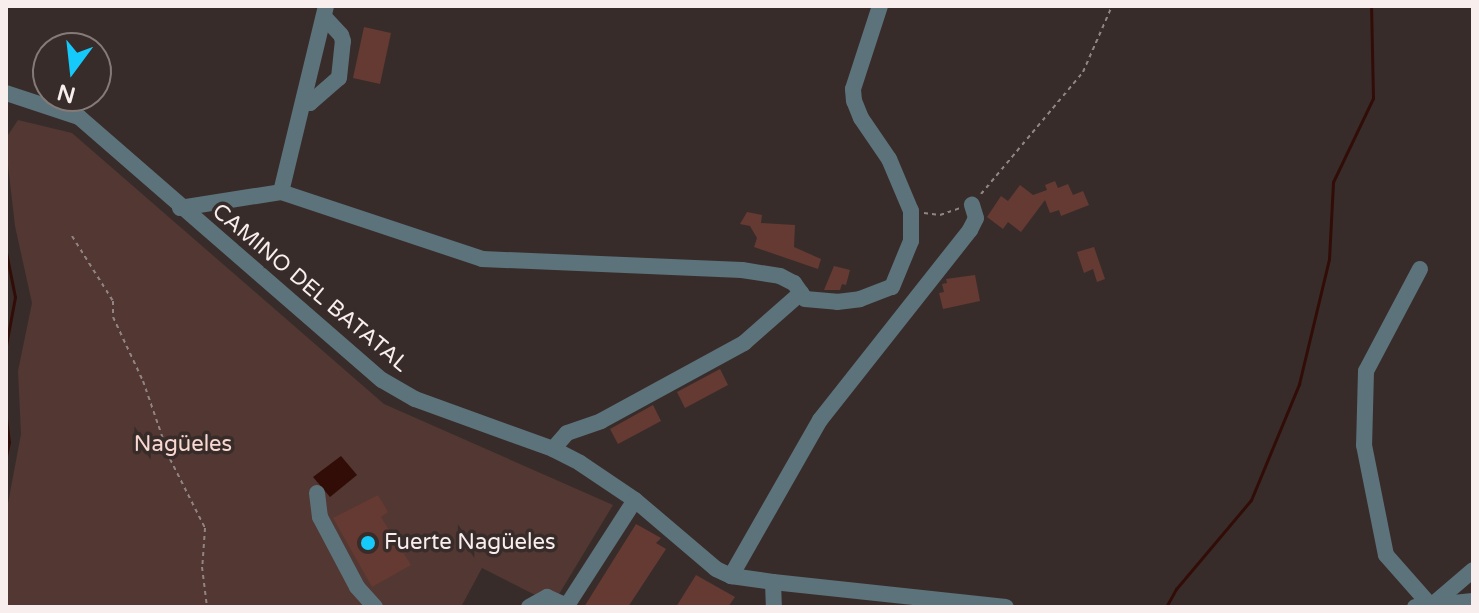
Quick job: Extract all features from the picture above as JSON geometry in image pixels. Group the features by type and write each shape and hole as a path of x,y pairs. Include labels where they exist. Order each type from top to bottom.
{"street":[{"path":"180,208 281,192 482,259 742,270 780,276 794,283 805,299 837,302 892,287 911,241 911,211 889,159 861,118 853,89 880,6"},
{"path":"303,103 310,103 339,78 343,41 325,12"},
{"path":"281,192 325,12"},
{"name":"CAMINO DEL BATATAL","path":"6,93 79,117 180,208 382,380 415,399 553,449 580,463 635,500 716,569 731,576 773,582 1006,607"},
{"path":"731,576 820,420 970,230 976,218 972,205"},
{"path":"1420,269 1366,371 1364,445 1386,555 1423,606"},
{"path":"553,449 567,433 601,421 744,343 801,293"},
{"path":"317,493 320,517 357,587 375,607"},
{"path":"529,607 552,596 567,606 635,500"},
{"path":"1423,606 1473,570"},
{"path":"773,582 774,607"},
{"path":"1423,606 1473,601"}],"path":[{"path":"911,211 940,215 972,205 1083,72 1112,6"},
{"path":"72,236 113,301 113,317 143,381 170,459 205,528 202,567 207,607"}],"green space":[{"name":"Nagüeles","path":"18,120 72,133 384,404 613,505 553,604 482,568 461,607 6,607 6,514 21,434 18,371 32,303 15,226 6,148 6,138"}],"shaded area":[{"path":"341,456 357,475 330,497 313,477"}],"building":[{"path":"364,27 391,33 380,84 353,78"},
{"path":"1055,181 1058,188 1068,184 1073,195 1083,191 1089,205 1061,216 1059,210 1050,213 1045,200 1021,232 1008,222 1003,229 987,217 1001,196 1008,201 1020,185 1033,195 1047,190 1045,185"},
{"path":"747,212 762,215 761,223 795,225 794,247 821,259 818,269 754,247 757,238 750,226 740,224"},
{"path":"1094,247 1105,279 1097,282 1093,269 1084,273 1077,252"},
{"path":"834,266 850,270 846,285 842,284 840,290 824,290"},
{"path":"975,275 980,301 943,309 939,293 944,292 942,284 947,283 946,279"},
{"path":"720,369 728,385 685,408 677,392"},
{"path":"653,405 661,421 618,444 610,429"},
{"name":"Fuerte Nagüeles","path":"378,495 388,512 381,517 411,565 372,587 333,518"},
{"path":"636,524 661,538 656,543 666,549 628,607 584,607"},
{"path":"696,575 735,597 728,607 676,607"}],"waterway":[{"path":"1166,607 1176,589 1251,500 1299,384 1329,259 1333,182 1373,98 1371,6"},
{"path":"6,252 15,297 6,345"},
{"path":"6,418 9,442 6,456"}],"place":[{"name":"Fuerte Nagüeles","path":"368,543"}]}
